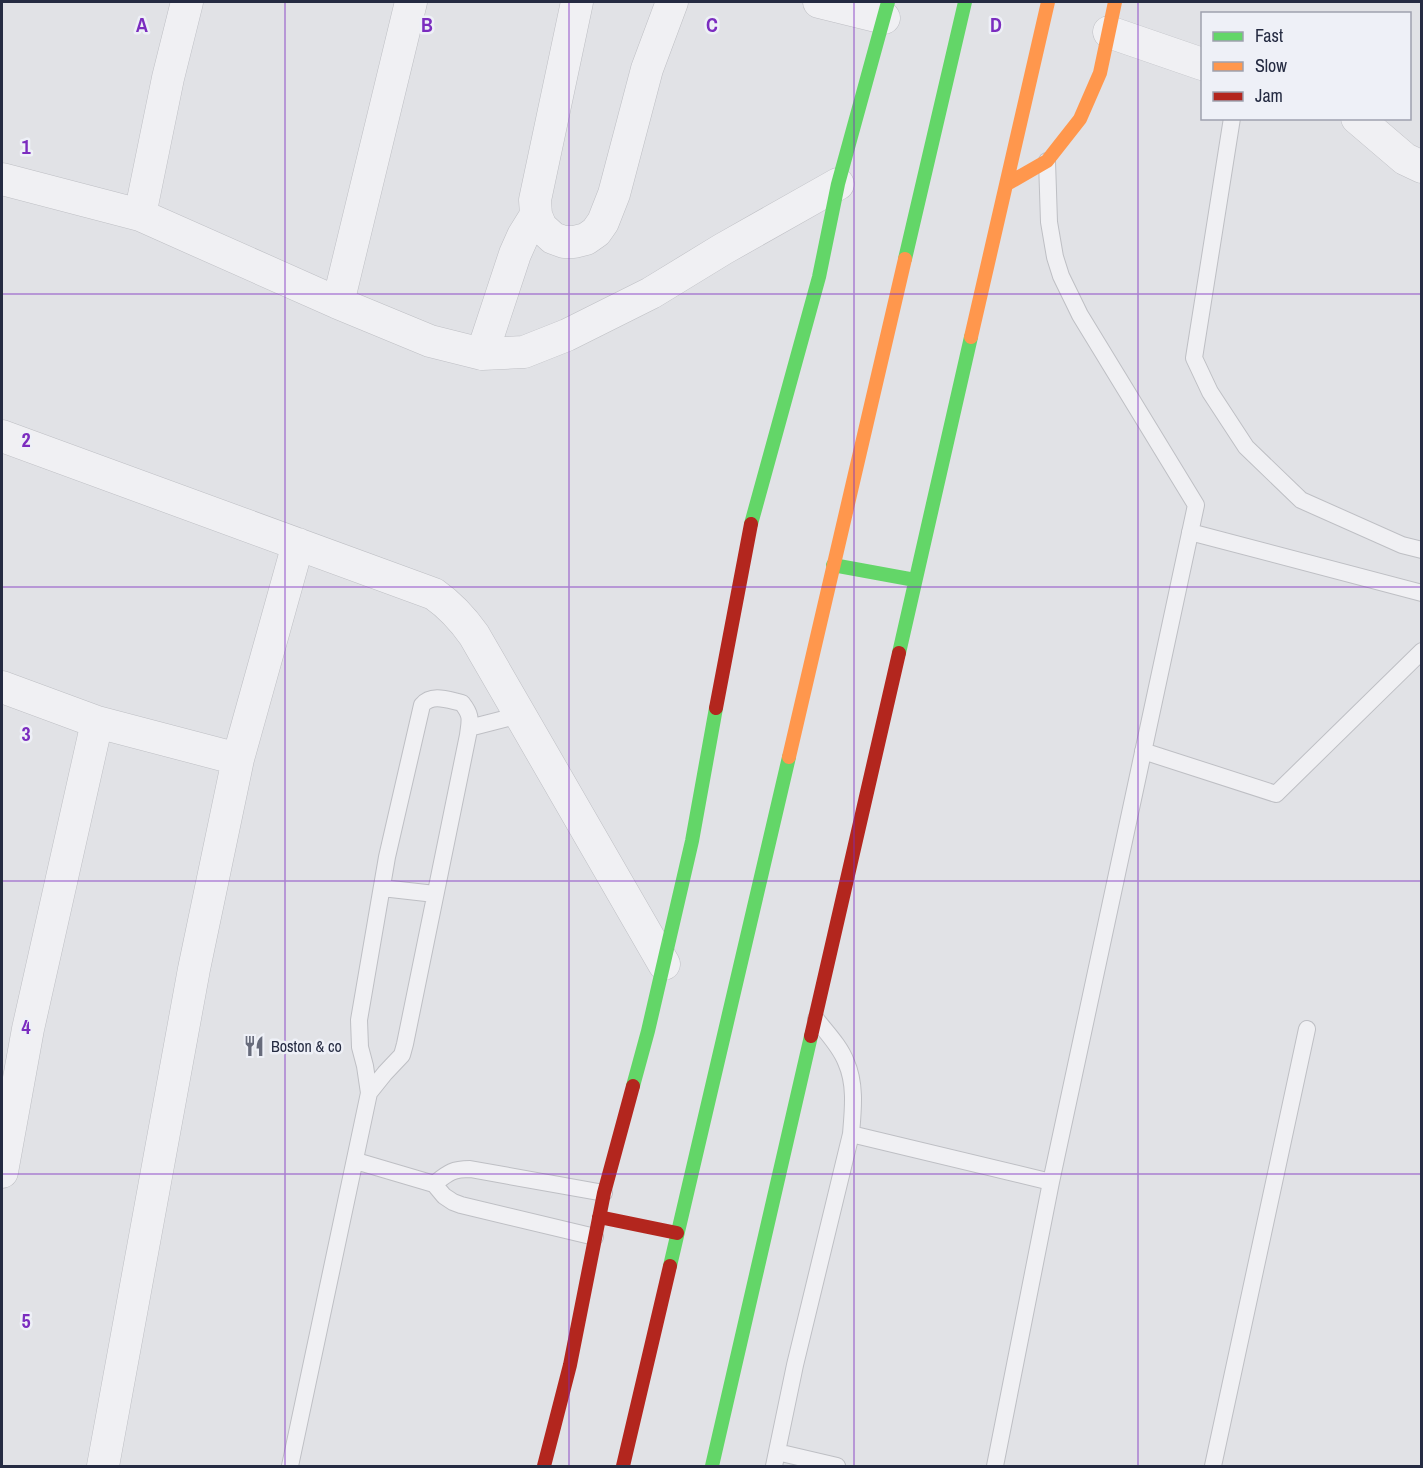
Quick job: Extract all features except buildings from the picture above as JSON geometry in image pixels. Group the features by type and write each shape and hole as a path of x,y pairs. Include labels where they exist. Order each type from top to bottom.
{"main road":[{"path":"622,1467 965,2"},
{"path":"712,1467 1048,2"},
{"path":"1006,184 1047,161 1080,119 1100,73 1115,2"},
{"path":"544,1467 570,1365 604,1193 648,1031 692,842 748,535 819,277 838,184 886,10"},
{"path":"833,565 915,580"},
{"path":"599,1217 677,1233"}],"street":[{"path":"140,215 168,78 188,2"},
{"path":"338,303 411,2"},
{"path":"577,2 535,200 536,215 541,227 553,238 564,242 585,239 596,232 603,222 614,194 647,69 672,2"},
{"path":"819,2 886,10"},
{"path":"1109,32 1201,63"},
{"path":"1359,120 1405,159 1422,167"},
{"path":"2,179 140,215 338,303 430,341 482,354 524,352 567,335 651,293 838,184"},
{"path":"482,354 515,254 536,215"},
{"path":"2,436 434,594 449,604 474,635 663,964"},
{"path":"103,1467 191,980 238,759 298,544"},
{"path":"2,687 97,722 238,759"},
{"path":"2,1172 28,1029 97,722"}],"lane":[{"path":"1232,120 1194,358 1210,392 1246,447 1301,500 1402,545 1422,550"},
{"path":"995,1467 1052,1182 1196,506 1080,315 1061,276 1049,222 1047,161"},
{"path":"1190,532 1422,593"},
{"path":"1143,751 1276,794 1422,651"},
{"path":"290,1467 369,1093 360,1047 359,1020 387,856 422,705 425,701 436,698 462,703 470,714 471,721 405,1044 402,1054 369,1093"},
{"path":"469,728 520,715"},
{"path":"382,888 435,894"},
{"path":"815,1018 846,1061 851,1077 853,1104 851,1134 795,1365 775,1459 837,1467"},
{"path":"1213,1467 1307,1029"},
{"path":"851,1134 1052,1182"},
{"path":"356,1161 434,1184 444,1196 461,1205 595,1237"},
{"path":"434,1184 456,1169 470,1169 604,1193"}],"traffic: fast":[{"path":"751,524 819,277 838,184 888,2"},
{"path":"905,259 965,2"},
{"path":"899,653 971,337"},
{"path":"833,565 915,580"},
{"path":"633,1086 692,841 716,708"},
{"path":"670,1266 789,757"},
{"path":"712,1466 811,1036"}],"traffic: slow":[{"path":"971,337 1048,2"},
{"path":"1007,184 1047,161 1080,119 1100,73 1115,2"},
{"path":"789,757 905,259"}],"traffic: jam":[{"path":"716,708 751,524"},
{"path":"811,1036 899,653"},
{"path":"544,1466 570,1365 604,1193 633,1086"},
{"path":"599,1217 677,1233"},
{"path":"623,1466 670,1266"}],"place":[{"name":"Boston & co","path":"254,1046"}]}
